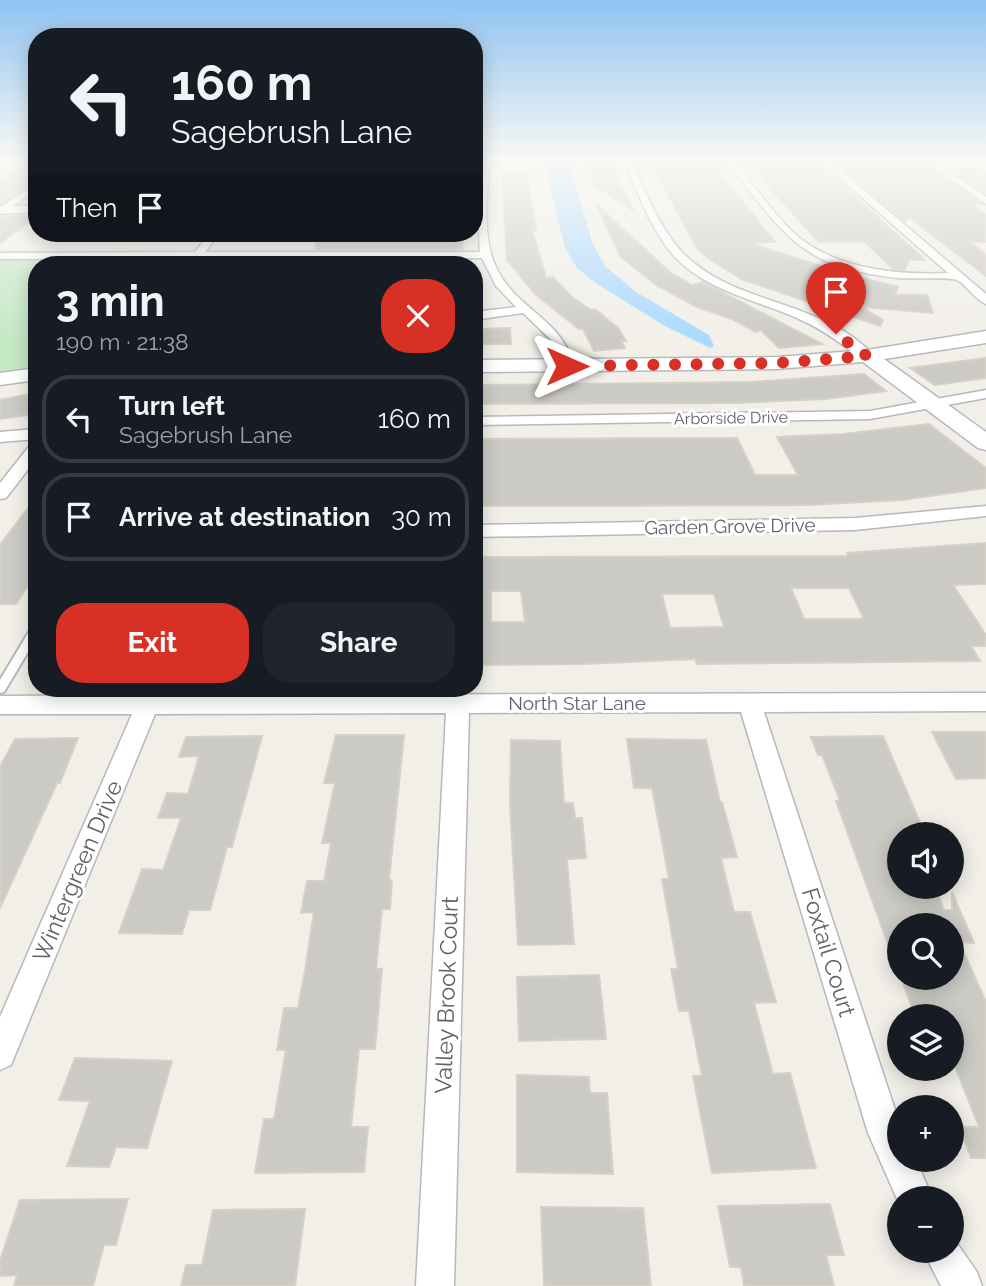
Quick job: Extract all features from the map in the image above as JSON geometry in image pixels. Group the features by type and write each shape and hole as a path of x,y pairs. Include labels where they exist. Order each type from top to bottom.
{"street":[{"path":"659,221 678,255 695,269 806,317 867,356 986,443"},
{"path":"780,221 800,243 839,262 931,278 960,276"},
{"path":"895,221 986,300"},
{"path":"483,239 485,255 493,274 507,292 551,331 566,354 567,366"},
{"path":"197,256 208,242"},
{"path":"427,256 485,255"},
{"path":"0,256 28,257"},
{"path":"483,315 525,309"},
{"path":"483,366 778,363 867,356 986,337"},
{"path":"0,379 28,375"},
{"name":"Arborside Drive","path":"483,421 870,415 986,394"},
{"path":"0,437 28,435"},
{"path":"0,494 28,458"},
{"name":"Garden Grove Drive","path":"483,531 855,524 986,511"},
{"name":"North Star Lane","path":"0,705 133,697"},
{"name":"Wintergreen Drive","path":"0,1054 150,697"},
{"name":"North Star Lane","path":"188,697 457,704 986,702"},
{"name":"Foxtail Court","path":"750,703 886,1133 909,1186"},
{"name":"Valley Brook Court","path":"435,1286 457,704"},
{"path":"950,1263 964,1286"}],"lane":[{"path":"0,689 28,643"}],"green space":[{"path":"0,259 28,259 28,369 0,373"}],"water":[{"path":"558,221 586,221 592,242 605,266 636,292 709,335 714,346 710,348 665,326 597,284 577,268 565,248"}],"building":[{"path":"0,221 28,221 28,223 0,243"},
{"path":"505,221 534,221 536,230 532,230 546,278 553,277 572,297 591,310 595,309 618,328 626,341 621,341 625,348 594,351 583,329 579,329 535,294 507,260"},
{"path":"604,221 614,221 671,273 692,285 703,282 822,344 779,348 761,330 756,332 732,319 697,307 656,285 620,256"},
{"path":"682,221 758,221 775,242 748,243 898,287 895,295 927,295 933,313 862,307 883,320 880,326 741,279 697,248"},
{"path":"800,221 882,221 925,260 909,260 905,270 893,269 865,242 819,242"},
{"path":"914,221 986,221 986,242 970,242 986,255 986,276"},
{"path":"316,242 463,242 462,249 316,249"},
{"path":"510,328 511,344 483,344 483,329"},
{"path":"986,358 986,378 935,385 910,368"},
{"path":"864,374 886,391 825,399 737,403 483,404 483,385 753,382"},
{"path":"28,394 28,415 0,419 0,400"},
{"path":"929,424 986,468 986,488 902,500 807,505 483,506 483,439 737,438 755,475 798,475 777,437 843,434"},
{"path":"28,508 28,586 16,604 0,604 0,545"},
{"path":"986,543 986,584 953,585 986,635 986,646 971,646 980,661 697,664 695,659 483,665 483,557 848,556 847,553","holes":["791,588 849,588 864,619 804,619","491,591 521,591 525,622 491,622","662,594 714,594 724,627 670,628"]},
{"path":"932,732 986,732 986,778 956,779"},
{"path":"336,735 404,735 389,880 392,880 390,909 382,909 376,969 382,969 375,1049 359,1049 351,1127 368,1127 364,1172 255,1173 264,1119 274,1119 286,1050 277,1050 284,1008 298,1008 305,971 314,912 301,913 307,881 324,881 331,843 322,843 335,783 324,783"},
{"path":"262,736 232,847 227,847 210,910 189,910 182,934 119,933 142,869 163,870 181,818 158,818 167,793 188,794 199,756 179,757 186,737"},
{"path":"883,736 920,822 887,822 887,899 940,899 944,910 952,910 952,899 955,899 961,913 887,913 887,941 836,801 840,801 822,755 818,755 811,737"},
{"path":"78,738 60,783 57,783 0,908 0,767 15,739"},
{"path":"627,739 706,740 720,802 737,857 721,858 734,912 750,912 776,1002 754,1003 773,1074 790,1073 816,1168 712,1173 693,1076 702,1076 689,1011 679,1011 671,969 678,969 662,879 669,879 652,788 634,788"},
{"path":"511,740 560,741 564,803 573,803 575,818 582,818 586,858 567,859 574,944 518,945 510,804"},
{"path":"964,920 974,943 964,942"},
{"path":"964,953 986,1002 986,1158 971,1158 964,1138 964,1127 979,1127 961,1081 964,1081 964,1004 911,1004 906,990 964,990"},
{"path":"599,975 606,1039 519,1041 517,977"},
{"path":"75,1058 172,1061 147,1148 116,1147 109,1167 67,1166 90,1101 59,1100"},
{"path":"517,1075 589,1077 590,1093 607,1093 613,1174 517,1172"},
{"path":"128,1199 116,1245 104,1245 93,1286 14,1286 17,1275 0,1276 0,1261 20,1200"},
{"path":"830,1204 844,1255 826,1255 834,1286 744,1286 741,1267 730,1267 718,1206"},
{"path":"541,1207 643,1208 651,1286 544,1286"},
{"path":"305,1209 295,1286 181,1286 186,1265 202,1265 213,1210"}],"route":[{"path":"567,366 778,363 867,356 836,334"}]}
